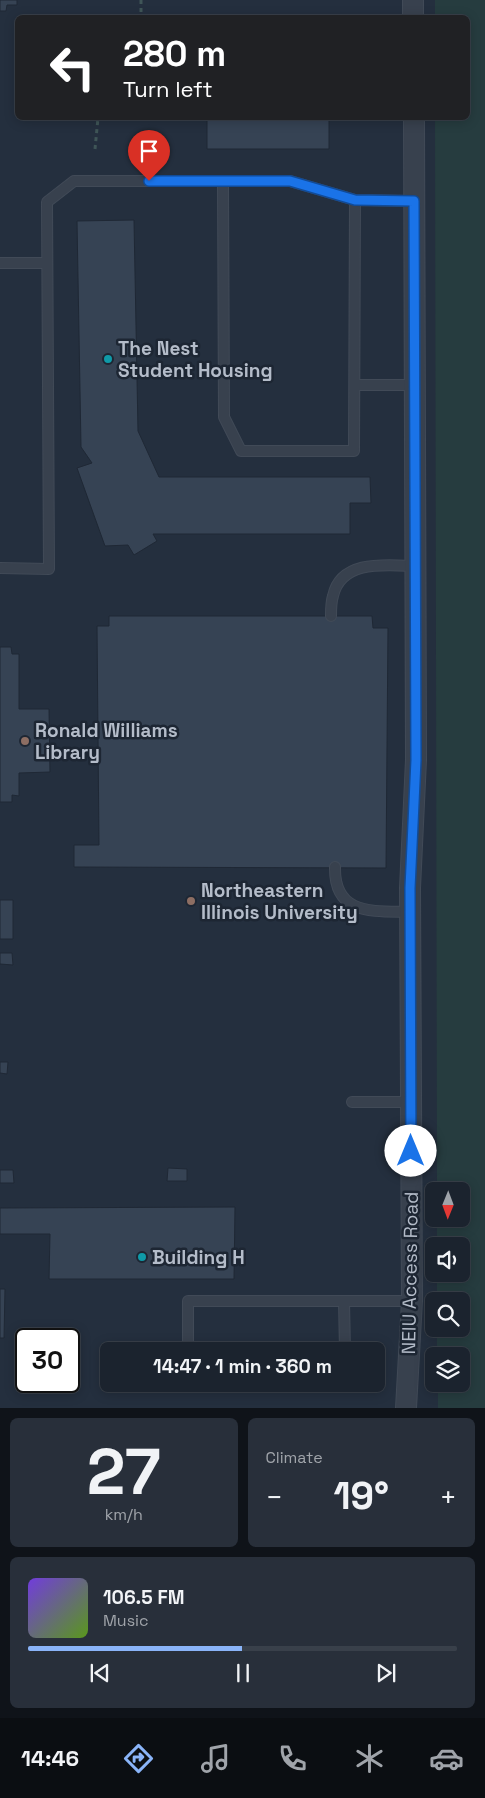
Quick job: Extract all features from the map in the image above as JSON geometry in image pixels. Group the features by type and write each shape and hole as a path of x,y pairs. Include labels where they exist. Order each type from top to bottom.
{"street":[{"path":"413,0 413,15"},
{"name":"NEIU Access Road","path":"406,1408 412,1301 410,912 416,760 413,385 414,120"}],"lane":[{"path":"0,568 49,569 47,202 74,181 290,181 355,200 414,201"},
{"path":"223,181 224,417 241,451 354,451 355,200"},
{"path":"0,263 47,264"},
{"path":"355,385 413,385"},
{"path":"331,616 333,594 341,580 351,571 379,565 414,566"},
{"path":"335,867 334,879 338,892 346,903 361,909 410,912"},
{"path":"352,1102 411,1102"},
{"path":"188,1342 188,1301 412,1301"},
{"path":"344,1301 345,1342"}],"path":[{"path":"141,0 141,15"},
{"path":"95,149 98,120"}],"green space":[{"path":"435,0 485,0 485,1408 438,1408 438,1392 470,1392 470,1347 437,1347 437,1337 470,1337 470,1292 437,1292 437,1282 470,1282 470,1237 437,1237 437,1228 470,1228 470,1182 437,1182 435,120 470,120 470,15 435,15"}],"building":[{"path":"0,0 17,0 17,5 7,5 6,11 0,11"},
{"path":"207,120 329,120 329,149 207,149"},
{"name":"The Nest Student Housing","path":"134,220 138,431 159,477 370,477 371,503 350,503 350,534 153,534 157,541 134,555 128,545 105,546 77,468 92,463 81,447 77,221"},
{"path":"109,616 372,616 373,628 388,628 386,868 74,867 74,845 99,845 97,626 109,626"},
{"name":"Ronald Williams Library","path":"0,647 11,647 12,654 19,654 19,709 49,709 50,772 19,773 19,796 12,795 12,802 0,802"},
{"path":"0,900 13,900 13,939 0,939"},
{"path":"0,953 12,953 13,965 0,964"},
{"path":"0,1062 8,1062 7,1074 0,1073"},
{"path":"168,1168 187,1169 187,1181 167,1181"},
{"path":"0,1170 13,1170 14,1183 0,1183"},
{"name":"Building H","path":"235,1207 234,1279 49,1279 50,1234 0,1234 0,1208"},
{"path":"0,1289 5,1289 4,1338 0,1338"}],"place":[{"name":"The Nest Student Housing","path":"108,359"},
{"name":"Ronald Williams Library","path":"25,741"},
{"name":"Northeastern Illinois University","path":"191,901"},
{"name":"Building H","path":"142,1257"}],"route":[{"path":"149,181 290,181 355,200 414,201 413,385 416,760 410,888 411,1151"}]}
